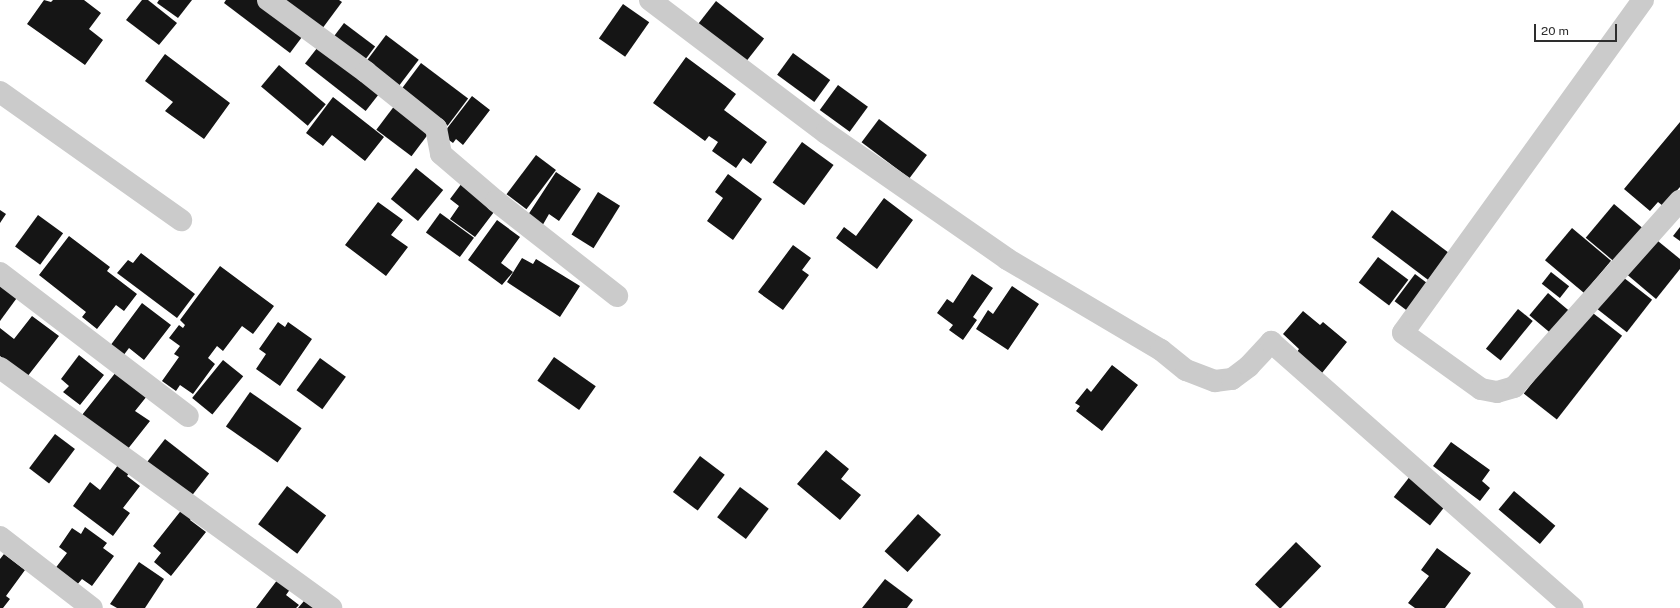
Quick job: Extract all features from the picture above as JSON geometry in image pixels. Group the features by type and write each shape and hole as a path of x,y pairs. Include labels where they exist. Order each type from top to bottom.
{"street":[{"path":"268,0 366,72 436,128 442,154 496,202 617,296"},
{"path":"650,0 826,132 1007,259 1161,350 1186,370 1215,380 1232,379 1249,366 1271,342 1574,608"},
{"path":"1643,0 1403,333 1481,389 1497,392 1514,387 1680,201"},
{"path":"0,92 181,220"},
{"path":"0,273 188,416"},
{"path":"0,368 331,608"},
{"path":"0,537 92,608"}],"building":[{"path":"44,0 51,2 53,0 84,0 101,13 89,29 103,40 85,65 27,24"},
{"path":"142,0 148,0 177,23 159,45 126,20"},
{"path":"159,0 192,0 178,18 157,3"},
{"path":"226,0 261,0 305,33 290,53 224,3"},
{"path":"275,0 339,0 342,2 319,33"},
{"path":"716,1 764,39 745,63 697,25"},
{"path":"623,4 649,22 625,57 599,38"},
{"path":"344,23 375,46 363,63 331,40"},
{"path":"386,35 419,60 398,87 366,62"},
{"path":"321,43 382,90 366,111 305,63"},
{"path":"793,53 830,80 814,102 777,75"},
{"path":"165,54 230,103 204,139 165,111 173,102 145,81"},
{"path":"686,57 736,94 724,110 767,142 751,164 743,158 736,168 712,151 718,142 709,136 705,141 653,103"},
{"path":"421,63 468,99 448,126 401,90"},
{"path":"279,65 326,104 308,126 261,86"},
{"path":"838,85 868,107 850,132 820,110"},
{"path":"472,96 490,110 463,145 456,139 453,143 442,135"},
{"path":"333,97 384,137 365,161 332,135 323,146 306,133"},
{"path":"395,105 430,131 411,156 376,130"},
{"path":"879,119 927,155 909,178 862,142"},
{"path":"1680,122 1680,187 1663,206 1658,202 1650,211 1624,189"},
{"path":"802,142 834,165 804,205 773,182"},
{"path":"536,155 556,170 526,209 507,194"},
{"path":"416,168 443,190 418,221 391,199"},
{"path":"556,172 581,189 559,221 549,214 541,228 526,218"},
{"path":"728,174 762,199 733,240 707,221 723,198 715,192"},
{"path":"462,183 497,208 475,237 450,219 459,206 450,199"},
{"path":"598,192 620,206 594,248 572,234"},
{"path":"884,198 913,220 877,269 836,238 844,227 856,236"},
{"path":"378,202 403,220 391,235 408,247 386,276 345,245"},
{"path":"1614,204 1643,228 1615,262 1586,238"},
{"path":"0,210 6,214 0,223"},
{"path":"1392,210 1449,253 1428,280 1372,237"},
{"path":"440,213 474,238 460,257 426,232"},
{"path":"38,215 63,233 40,265 15,247"},
{"path":"497,220 520,237 501,263 513,272 502,285 468,260"},
{"path":"1680,227 1680,241 1673,236"},
{"path":"1572,228 1611,261 1584,293 1545,260"},
{"path":"69,236 110,267 107,271 137,294 124,311 116,305 97,329 82,317 86,312 39,275"},
{"path":"1653,237 1680,259 1680,269 1656,299 1624,272"},
{"path":"793,245 811,258 802,270 809,275 783,310 758,292"},
{"path":"141,253 195,294 177,318 117,273 128,260 133,263"},
{"path":"1378,257 1408,280 1389,305 1359,283"},
{"path":"522,258 533,264 536,259 580,286 560,317 507,282"},
{"path":"220,266 274,306 253,334 242,326 223,351 217,346 208,358 215,364 193,394 180,385 176,391 162,381 179,357 174,354 180,346 169,338 179,325 183,328 185,325 180,320"},
{"path":"1551,272 1569,286 1560,298 1542,284"},
{"path":"972,274 993,288 973,317 977,320 963,340 949,330 953,325 937,313 947,299 953,303"},
{"path":"1415,274 1431,286 1411,313 1395,301"},
{"path":"1619,274 1652,300 1627,332 1594,306"},
{"path":"0,281 19,295 0,321"},
{"path":"1012,286 1039,304 1008,350 976,329 988,310 993,314"},
{"path":"1548,293 1573,314 1555,336 1529,315"},
{"path":"142,303 171,325 144,360 129,348 123,356 110,346"},
{"path":"1518,309 1533,321 1501,361 1486,349"},
{"path":"1589,310 1622,336 1557,419 1524,394"},
{"path":"1303,311 1320,325 1323,322 1347,342 1322,373 1297,352 1299,349 1283,334"},
{"path":"32,316 59,336 27,377 0,356 0,328 14,339"},
{"path":"278,322 285,327 288,322 312,339 280,386 256,369 266,354 259,349"},
{"path":"79,355 104,375 80,405 63,392 69,386 61,379"},
{"path":"554,357 596,386 579,410 537,381"},
{"path":"320,358 346,377 322,409 296,390"},
{"path":"223,360 243,376 212,414 192,398"},
{"path":"1112,365 1138,385 1102,431 1076,411 1080,406 1075,403 1087,388 1091,392"},
{"path":"116,372 147,396 135,411 150,421 127,450 82,415"},
{"path":"250,392 302,428 278,463 226,426"},
{"path":"55,434 75,449 49,483 29,468"},
{"path":"165,439 209,473 189,499 145,464"},
{"path":"1451,442 1490,470 1482,481 1490,488 1480,501 1433,466"},
{"path":"826,450 849,469 841,479 861,495 840,520 797,484"},
{"path":"700,456 725,475 698,511 673,492"},
{"path":"118,465 129,473 127,476 140,486 123,508 130,513 113,536 73,506 90,482 100,490"},
{"path":"1411,475 1447,503 1430,525 1394,497"},
{"path":"287,486 326,515 297,554 258,524"},
{"path":"740,487 769,509 746,539 717,517"},
{"path":"1514,491 1555,526 1540,544 1499,509"},
{"path":"183,508 193,516 190,520 206,532 171,576 154,562 161,553 153,546"},
{"path":"918,514 941,535 908,572 885,551"},
{"path":"85,527 107,543 103,548 114,556 92,586 82,579 76,586 54,570 67,553 59,547 72,528 81,534"},
{"path":"1296,542 1321,566 1281,608 1255,584"},
{"path":"1437,548 1471,573 1445,608 1415,608 1408,603 1429,576 1421,570"},
{"path":"4,554 25,570 6,596 10,599 3,608 0,608 0,559"},
{"path":"139,562 164,579 145,608 117,608 110,604"},
{"path":"278,579 291,588 286,595 299,605 296,608 256,608"},
{"path":"885,579 913,600 907,608 862,608"},
{"path":"304,601 314,608 298,608"}]}
